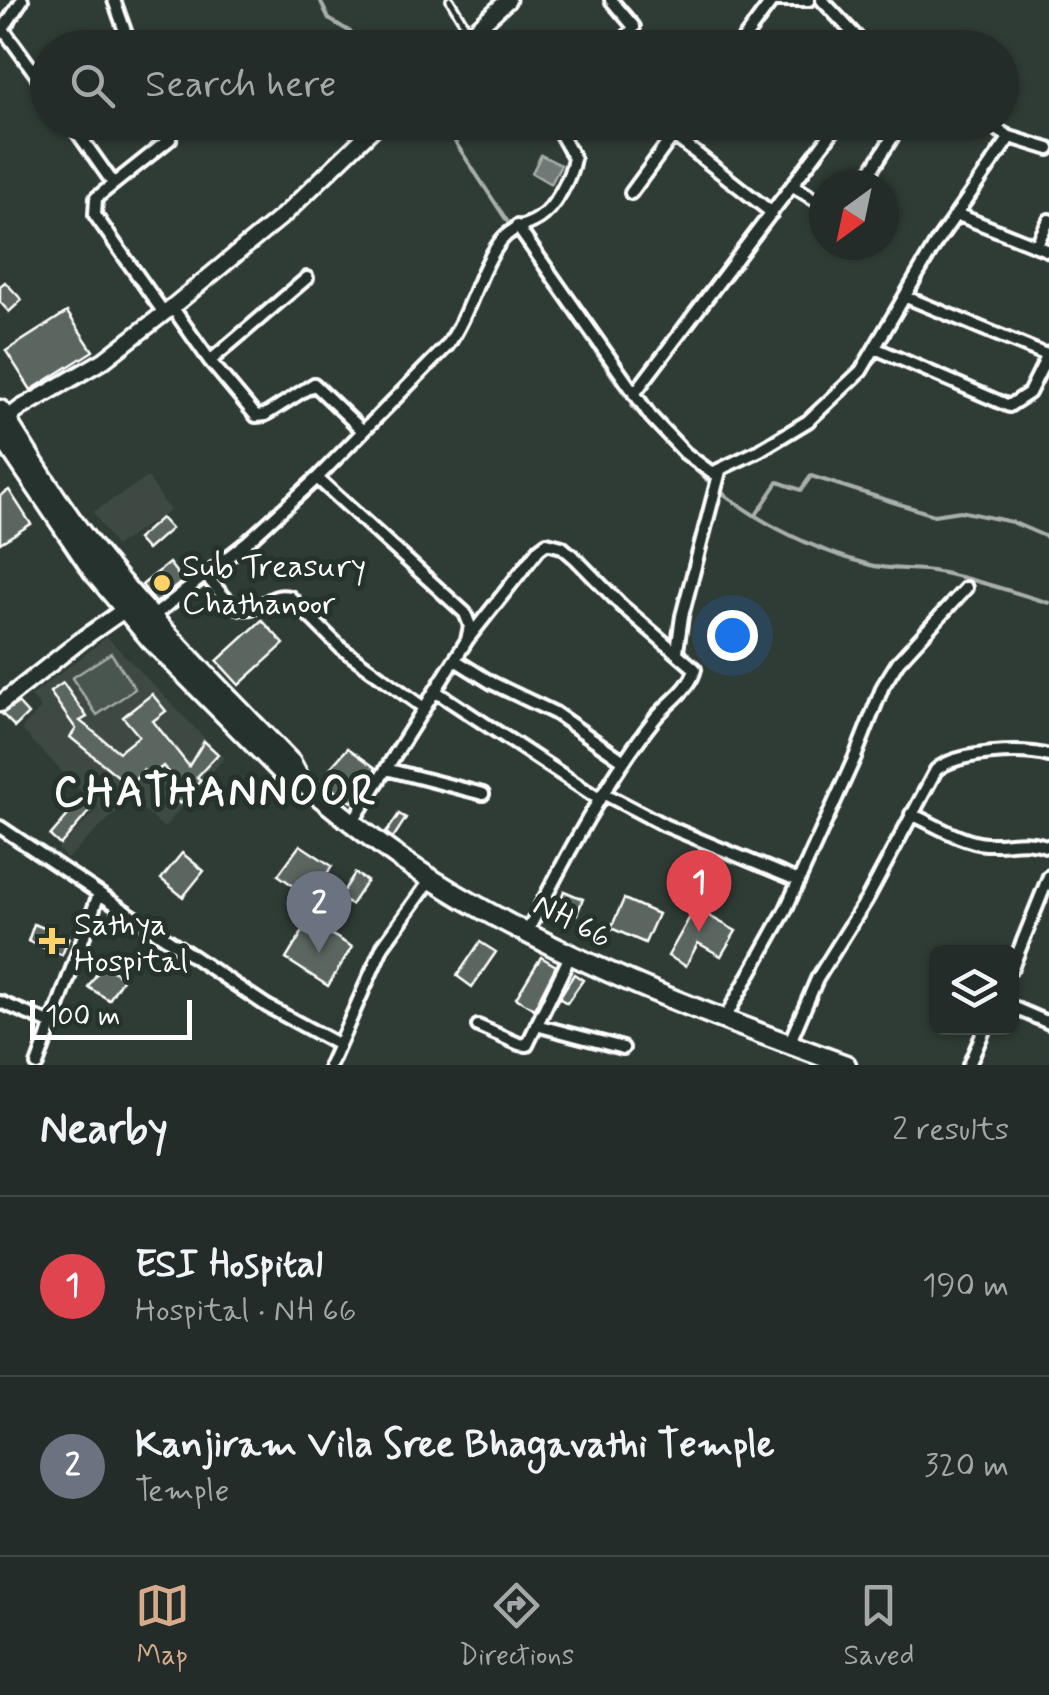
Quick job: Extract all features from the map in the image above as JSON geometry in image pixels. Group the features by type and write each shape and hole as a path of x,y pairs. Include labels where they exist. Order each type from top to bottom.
{"highway":[{"name":"NH 66","path":"1,422 146,622 291,764 300,780 352,823 433,878 571,954 724,1020 846,1065"}],"street":[{"path":"22,0 1,31 30,68"},
{"path":"114,0 125,30"},
{"path":"473,30 508,0"},
{"path":"611,0 634,26 631,30"},
{"path":"750,30 771,0 809,0"},
{"path":"823,0 850,30"},
{"path":"83,140 113,182"},
{"path":"170,140 96,198 95,215 256,416 265,415 314,384 362,430"},
{"path":"1,422 104,360 332,172 363,140"},
{"path":"146,622 317,478 447,346 500,242 517,226 536,221 546,212 574,164 564,140"},
{"path":"631,194 670,140"},
{"path":"678,140 772,214"},
{"path":"634,394 827,140"},
{"path":"872,170 891,140"},
{"path":"517,226 650,418 708,472 720,471 808,421 845,389 877,349 956,214 1008,140"},
{"path":"1019,140 1049,149"},
{"path":"793,186 809,196"},
{"path":"956,214 1049,252"},
{"path":"1036,246 1049,220"},
{"path":"210,361 307,278"},
{"path":"877,349 1009,406 1030,393 1048,355 906,297"},
{"path":"677,651 682,616 720,471"},
{"path":"317,478 465,613 470,626 467,640"},
{"path":"352,823 467,640 547,543 562,548 622,606 692,664 695,674 658,715 601,796 527,932"},
{"path":"206,575 243,611 253,610 277,596 290,597 341,648 424,708"},
{"path":"724,1020 785,911 883,686 908,651 966,588"},
{"path":"0,704 80,640 132,605"},
{"path":"454,660 555,713 624,761"},
{"path":"435,691 601,796 799,881"},
{"path":"789,1044 817,978 840,947 936,770 956,758 1023,752 1049,756"},
{"path":"386,768 483,794"},
{"path":"911,814 973,841 1035,842 1049,848"},
{"path":"0,827 268,1006 340,1045"},
{"path":"1019,954 1043,906 1049,876"},
{"path":"330,1065 378,954 433,878"},
{"path":"36,1065 99,894"},
{"path":"478,1026 524,1046 571,954"},
{"path":"0,1002 52,1024"},
{"path":"1019,1010 1049,1022"},
{"path":"536,1025 623,1048"},
{"path":"969,1065 983,1035"}],"lane":[{"path":"450,0 468,30"}],"shaded area":[{"path":"541,155 561,165 551,184 532,173"},
{"path":"148,477 170,511 115,546 93,512"},
{"path":"107,637 224,758 164,828 130,799 67,859 58,849 98,809 21,729 41,708 31,696"},
{"path":"111,653 135,689 97,715 72,678"}],"building":[{"path":"5,282 22,300 9,312 0,302 0,286"},
{"path":"67,312 93,351 31,390 6,351"},
{"path":"9,490 31,524 0,543 0,496"},
{"path":"161,518 171,529 147,550 137,539"},
{"name":"Sub Treasury Chathanoor","path":"169,563 183,581 156,603 142,585"},
{"path":"262,620 284,644 239,685 217,661"},
{"path":"63,683 87,717 80,721 119,752 139,736 123,717 152,694 166,711 153,721 189,766 204,741 218,754 180,804 168,793 177,783 163,766 149,778 143,770 130,786 70,737 76,729 50,692"},
{"path":"18,703 28,714 15,727 2,714"},
{"path":"348,748 376,768 352,802 324,783 331,767"},
{"path":"83,798 93,807 60,845 50,836"},
{"path":"399,814 406,818 393,838 386,833"},
{"path":"300,845 332,866 311,898 278,875"},
{"path":"182,853 204,871 183,897 161,879"},
{"path":"355,873 367,881 351,905 339,898"},
{"path":"564,891 583,899 577,914 558,906"},
{"path":"624,899 658,914 645,943 611,928"},
{"path":"695,908 736,931 721,956 698,943 686,966 668,956"},
{"path":"309,921 352,947 328,986 286,959"},
{"path":"34,924 69,938 62,955 28,941"},
{"path":"480,942 496,952 472,987 457,976"},
{"path":"541,957 556,966 534,1009 516,998"},
{"path":"103,964 123,978 109,1000 88,987"},
{"path":"574,974 583,980 567,1003 559,998"}],"waterway":[{"path":"320,0 329,19 347,30"},
{"path":"454,140 509,224"},
{"path":"517,236 625,395"},
{"path":"632,406 711,484 738,505 798,539 870,565 952,575 1049,603"},
{"path":"756,515 778,482 801,490 811,476 934,515 960,511 1012,522 1049,538"}],"place":[{"name":"Sub Treasury Chathanoor","path":"162,583"},
{"name":"ESI Hospital","path":"699,932"},
{"name":"Sathya Hospital","path":"52,941"},
{"name":"Kanjiram Vila Sree Bhagavathi Temple","path":"319,953"}],"district":[{"name":"CHATHANNOOR","path":"216,790"}]}
